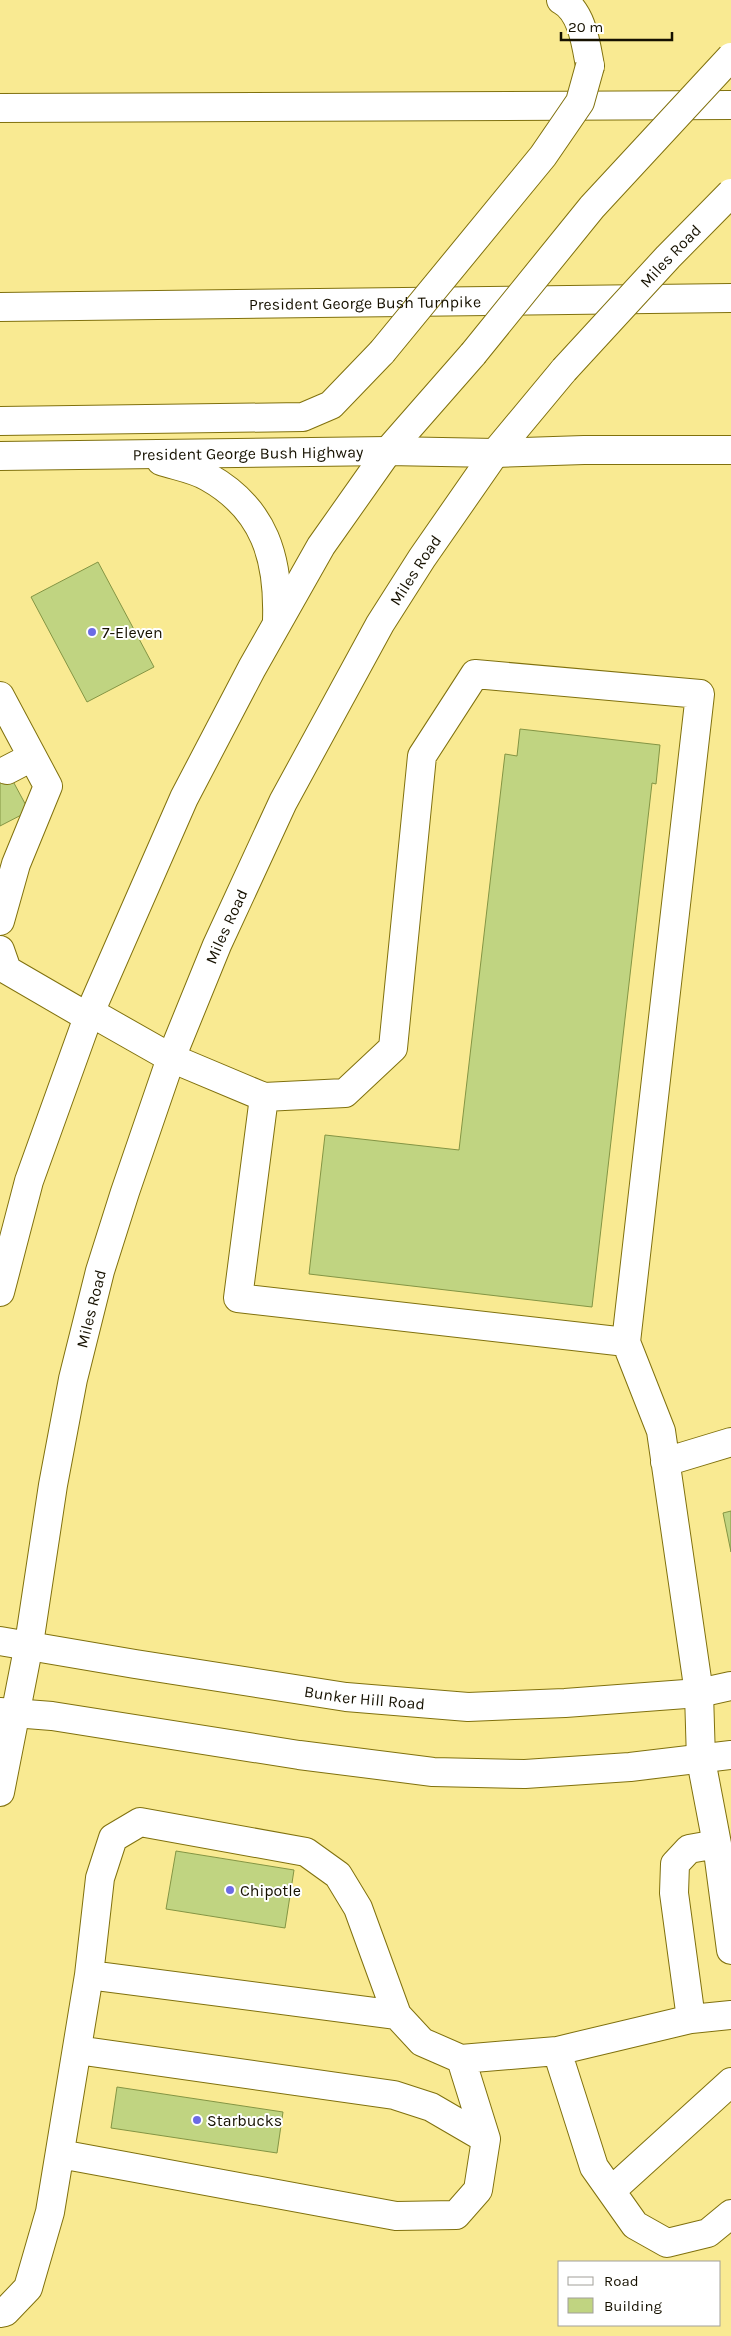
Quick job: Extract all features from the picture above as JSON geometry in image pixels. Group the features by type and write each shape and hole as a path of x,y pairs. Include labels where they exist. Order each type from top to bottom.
{"main road":[{"path":"0,421 303,416 331,405 382,352 543,156 580,102 590,66 585,36 569,4 561,0"},
{"path":"0,1292 29,1181 89,1015 184,798 320,546 388,451 473,354 592,207 731,57"},
{"path":"0,108 731,105"},
{"name":"Miles Road","path":"0,1792 8,1713 28,1644 53,1484 78,1361 100,1271 124,1192 171,1058 217,946 283,802 380,624 422,558 496,453 564,370 668,257 731,193"},
{"name":"President George Bush Turnpike","path":"0,307 731,298"},
{"name":"President George Bush Highway","path":"0,456 388,451 496,453 584,450 731,450"},
{"path":"141,454 208,476 245,504 270,546 278,588 277,624"},
{"path":"0,950 7,970 171,1058 264,1097 345,1093 393,1048 422,756 475,674 700,694 626,1342 660,1431 698,1693 701,1760 717,1844 731,1950"},
{"path":"0,921 16,864 48,786 2,706"},
{"path":"7,770 32,757"},
{"path":"264,1097 238,1298 626,1342"},
{"path":"665,1462 731,1442"},
{"name":"Bunker Hill Road","path":"0,1641 28,1644 135,1664 346,1697 468,1706 565,1703 698,1693 731,1686"},
{"path":"8,1713 52,1716 299,1755 433,1772 526,1774 701,1760 731,1755"},
{"path":"0,2313 5,2312 28,2288 50,2212 89,1975 100,1878 113,1838 140,1822 306,1852 338,1875 358,1908 397,2015 422,2042 461,2059 556,2051 691,2019 731,2015"},
{"path":"691,2019 674,1893 675,1864 689,1849 717,1844"},
{"path":"89,1975 397,2015"},
{"path":"77,2050 394,2095 431,2107 486,2139"},
{"path":"556,2051 594,2167 635,2225 667,2243 708,2233 731,2214"},
{"path":"60,2154 396,2216 456,2215 478,2190 486,2139 461,2059"},
{"path":"611,2191 731,2082"}],"building":[{"name":"7-Eleven","path":"98,562 154,667 87,702 31,597"},
{"path":"520,729 660,745 656,784 652,783 592,1307 309,1274 325,1135 459,1150 505,754 517,756"},
{"path":"0,757 29,811 0,826"},
{"path":"731,1511 731,1552 723,1513"},
{"name":"Chipotle","path":"176,1851 294,1870 285,1928 166,1909"},
{"name":"Starbucks","path":"117,2087 283,2112 277,2153 111,2128"}],"place":[{"name":"7-Eleven","path":"92,632"},
{"name":"Chipotle","path":"230,1890"},
{"name":"Starbucks","path":"197,2120"}]}
